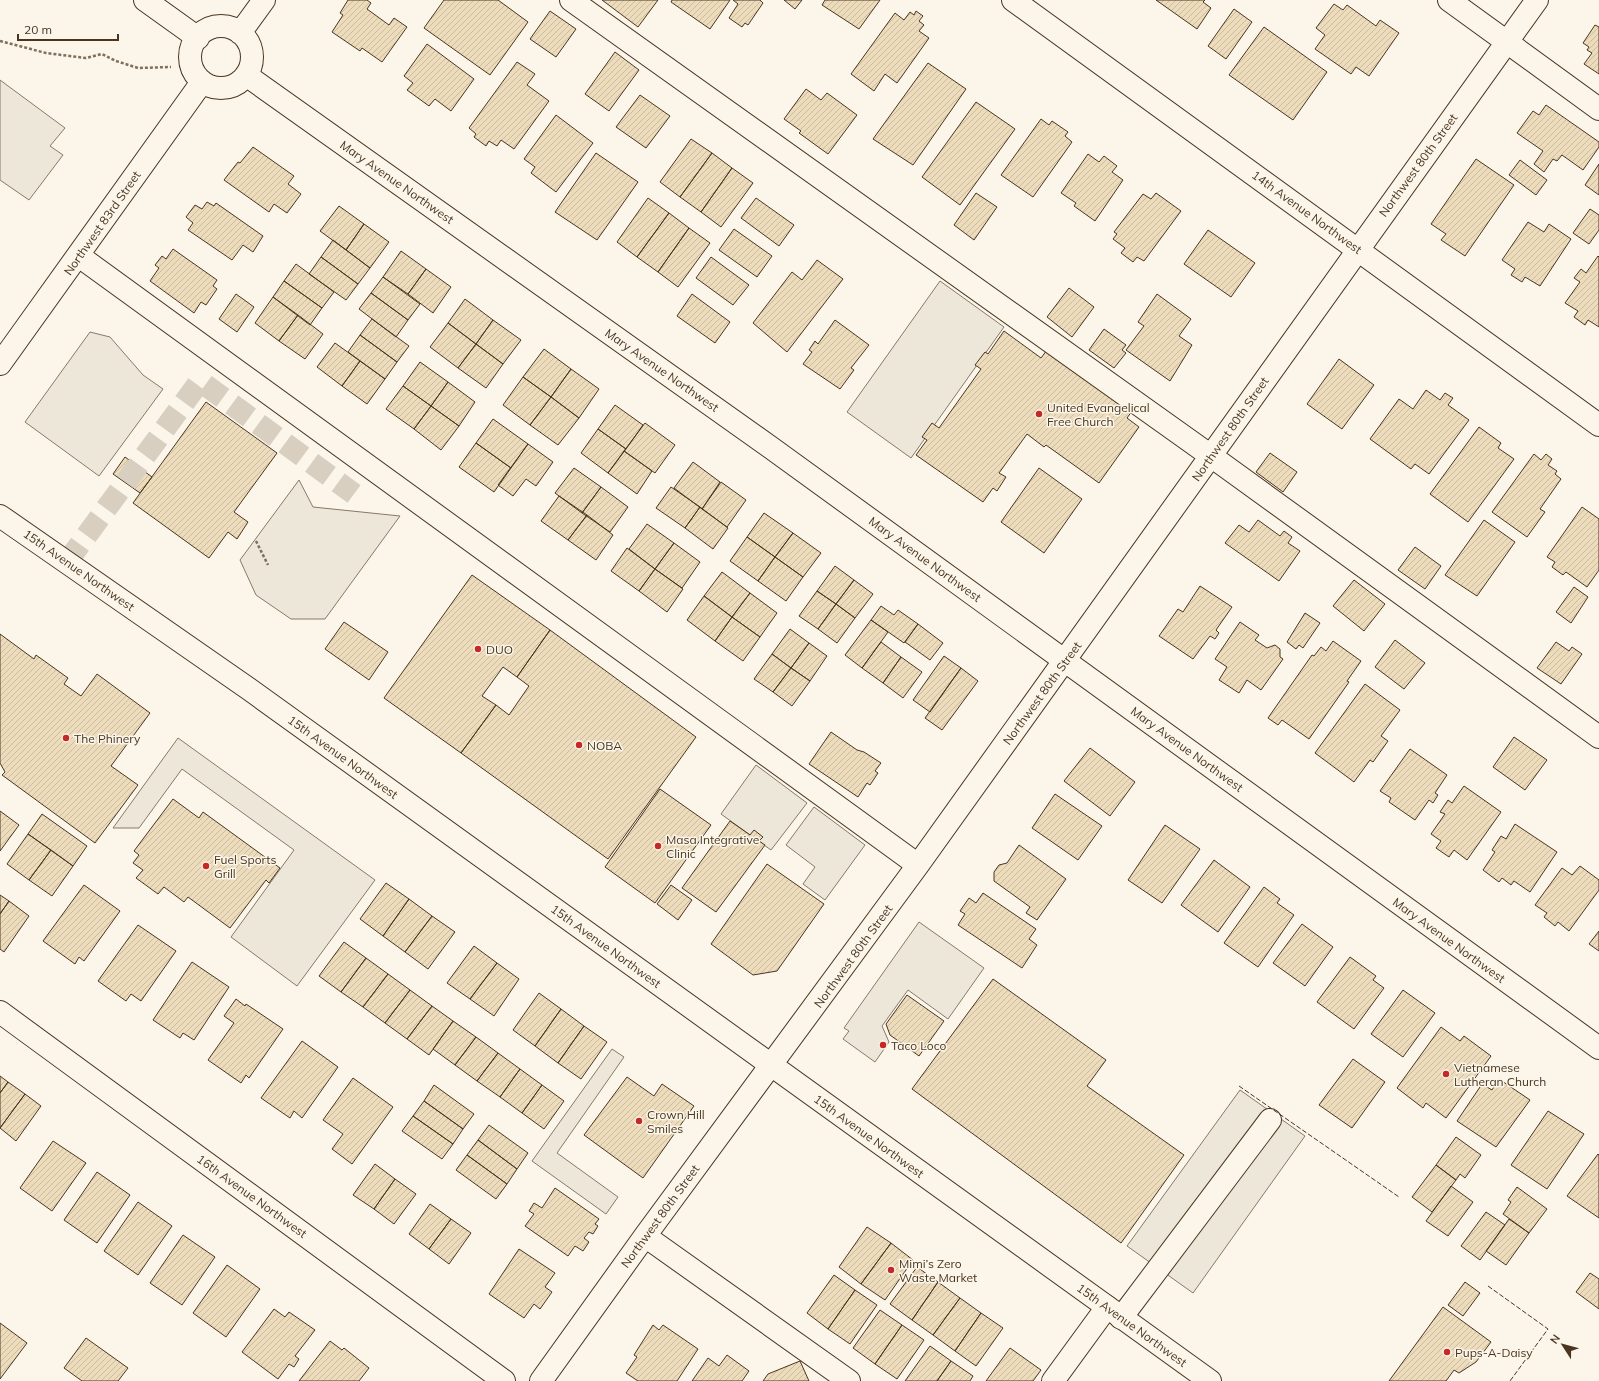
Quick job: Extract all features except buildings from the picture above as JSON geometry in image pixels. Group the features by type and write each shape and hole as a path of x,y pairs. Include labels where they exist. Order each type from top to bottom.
{"street":[{"path":"145,0 198,38"},
{"path":"240,33 264,0"},
{"path":"572,0 1211,456 1599,737"},
{"name":"14th Avenue Northwest","path":"1014,0 1599,425"},
{"path":"1449,0 1599,109"},
{"name":"Northwest 80th Street","path":"541,1381 645,1236 918,865 1537,0"},
{"path":"220,26 231,28 240,33 247,41 251,50 252,60 246,75 236,84 227,88 217,88 202,82 194,72 191,62 191,51 198,38 210,28 220,26"},
{"name":"Mary Avenue Northwest","path":"246,75 770,446 1599,1048"},
{"name":"Northwest 83rd Street","path":"0,364 79,256 202,82"},
{"path":"79,256 918,865"},
{"name":"15th Avenue Northwest","path":"0,516 249,689 1210,1381"},
{"name":"16th Avenue Northwest","path":"0,1012 504,1381"},
{"path":"1053,1381 1114,1312 1270,1120"},
{"path":"645,1236 849,1381"}],"path":[{"path":"0,41 46,54 86,58 102,54 116,61 138,68 172,68"},
{"path":"256,541 268,565"}],"shaded area":[{"path":"0,80 65,128 50,146 63,155 29,200 0,180"},
{"path":"940,281 1004,327 911,458 847,412"},
{"path":"90,332 110,337 143,375 163,389 99,476 25,422"},
{"path":"299,480 313,507 400,516 325,619 291,619 256,595 240,560"},
{"path":"178,738 375,880 297,986 231,937 294,850 182,769 139,828 113,828"},
{"path":"756,765 807,803 771,850 721,814"},
{"path":"814,807 865,845 825,900 803,884 815,867 786,845"},
{"path":"919,922 984,968 948,1019 908,990 882,1026 889,1042 875,1062 843,1039 849,1031 844,1028"},
{"path":"612,1049 624,1057 557,1153 618,1197 606,1214 532,1161"},
{"path":"1240,1090 1305,1136 1193,1293 1127,1246"}],"tunnel":[{"path":"67,562 200,381 354,494"}],"fence":[{"path":"1239,1086 1399,1197"},
{"path":"1488,1286 1548,1329 1510,1381"}],"place":[{"name":"United Evangelical Free Church","path":"1039,414"},
{"name":"DUO","path":"478,649"},
{"name":"The Phinery","path":"66,738"},
{"name":"NOBA","path":"579,745"},
{"name":"Masa Integrative Clinic","path":"658,846"},
{"name":"Fuel Sports Grill","path":"206,866"},
{"name":"Taco Loco","path":"883,1045"},
{"name":"Vietnamese Lutheran Church","path":"1446,1074"},
{"name":"Crown Hill Smiles","path":"639,1121"},
{"name":"Mimi’s Zero Waste Market","path":"891,1270"},
{"name":"Pups-A-Daisy","path":"1447,1352"}]}
